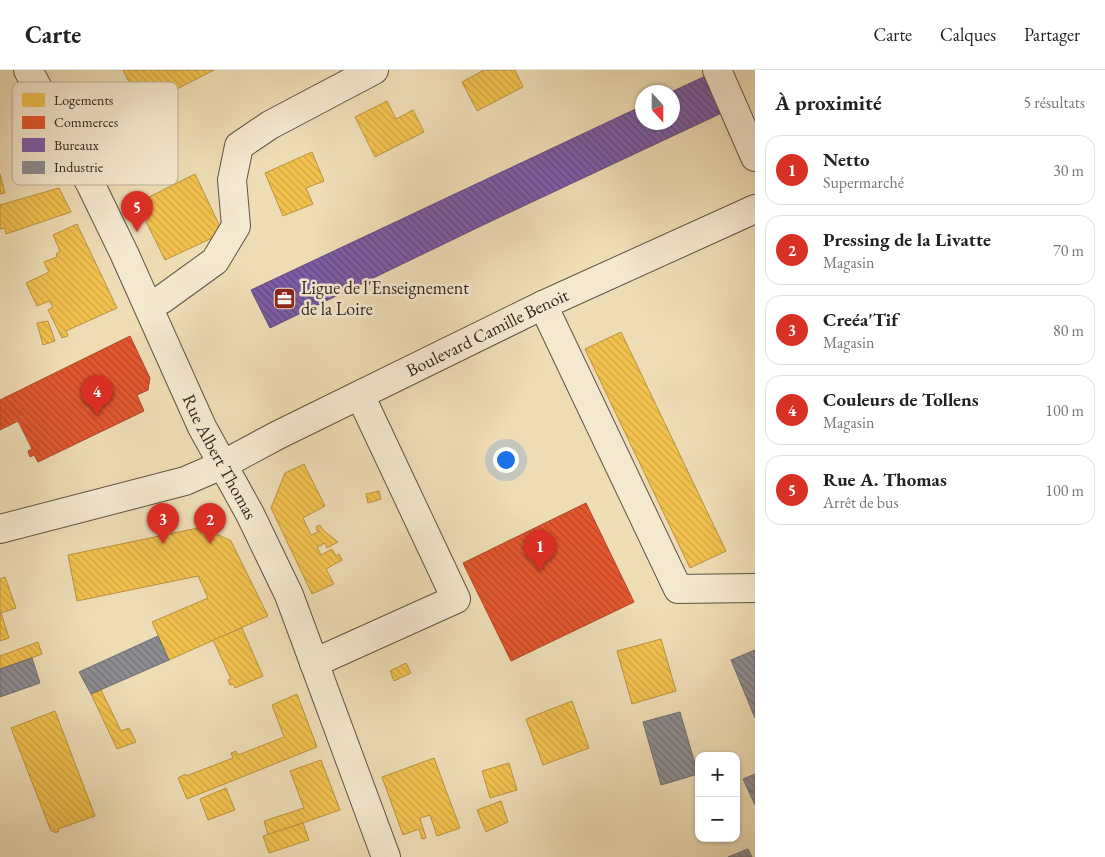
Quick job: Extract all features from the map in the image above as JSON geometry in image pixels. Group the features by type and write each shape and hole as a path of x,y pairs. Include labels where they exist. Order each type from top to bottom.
{"street":[{"name":"Rue Albert Thomas","path":"28,70 35,82"},
{"path":"161,300 215,261 236,226 232,180 239,146 270,125 374,70"},
{"path":"716,70 755,157"},
{"name":"Rue Albert Thomas","path":"91,185 202,427 250,514 289,595 386,857"},
{"name":"Boulevard Camille Benoit","path":"0,529 185,480 222,465 278,435 543,306 755,209"},
{"path":"543,306 678,588 755,588"},
{"path":"314,663 456,599 360,395"}],"building: Logements":[{"path":"123,70 214,70 178,88 178,82 129,82"},
{"path":"484,70 515,70 523,87 477,111 462,82"},
{"path":"387,101 396,119 413,110 424,132 375,157 355,117"},
{"path":"312,152 324,181 306,188 313,204 283,216 265,173"},
{"path":"0,174 5,193 0,194"},
{"path":"195,174 223,233 165,260 137,203 173,185 178,185 178,182"},
{"path":"59,188 71,212 6,234 5,228 0,229 0,205"},
{"path":"77,224 117,308 66,331 68,336 62,338 48,310 53,307 49,301 37,306 26,283 49,272 44,262 57,257 56,254 60,251 53,235"},
{"path":"48,321 55,341 43,345 37,323"},
{"path":"621,332 726,551 690,568 585,349"},
{"path":"304,464 325,506 303,518 311,535 318,532 316,527 320,525 323,530 338,542 327,548 325,543 317,547 321,555 332,549 336,556 339,554 342,560 326,569 334,584 312,594 271,508 285,473"},
{"path":"379,491 381,499 368,503 366,494"},
{"path":"203,527 231,541 268,616 169,660 152,622 208,598 198,576 77,601 68,555"},
{"path":"5,577 16,608 1,613 9,638 0,641 0,579"},
{"path":"242,628 263,676 235,688 233,684 230,685 228,680 231,679 213,640"},
{"path":"661,639 676,691 632,704 617,651"},
{"path":"38,642 42,654 0,669 0,656"},
{"path":"406,663 411,673 394,681 390,671"},
{"path":"101,690 121,731 129,728 136,742 117,749 91,694"},
{"path":"297,694 317,747 187,799 178,778 233,758 231,753 236,751 238,755 284,737 272,705"},
{"path":"572,701 589,748 543,765 526,719"},
{"path":"55,711 95,816 58,829 59,831 55,833 51,831 11,728"},
{"path":"434,758 460,828 437,836 430,815 420,818 426,838 422,839 419,829 403,835 382,777"},
{"path":"321,760 340,810 268,835 264,821 304,808 290,771"},
{"path":"509,763 517,790 490,798 482,771"},
{"path":"226,788 235,810 208,820 200,799"},
{"path":"501,801 508,822 486,832 477,810"},
{"path":"303,823 309,840 269,853 263,836"}],"building: Commerces":[{"path":"130,336 150,378 148,390 137,395 144,411 38,462 34,455 30,457 28,451 32,449 18,421 0,430 0,400"},
{"path":"586,503 634,602 511,661 463,563"}],"building: Bureaux":[{"path":"710,74 726,111 270,328 251,290 635,109 635,130 680,130 680,88"}],"building: Industrie":[{"path":"158,636 169,660 91,694 79,672"},
{"path":"755,650 755,718 731,660"},
{"path":"32,658 40,683 0,697 0,669"},
{"path":"680,712 695,764 695,775 661,785 643,722"},
{"path":"755,774 755,790 749,792 743,779"},
{"path":"755,790 755,805 749,792"},
{"path":"748,849 752,857 728,857"}],"place":[{"name":"Rue A. Thomas","path":"137,232"},
{"name":"Ligue de l'Enseignement de la Loire","path":"285,298"},
{"name":"Couleurs de Tollens","path":"97,416"},
{"name":"Creéa'Tif","path":"163,544"},
{"name":"Pressing de la Livatte","path":"210,544"},
{"name":"Netto","path":"540,571"}]}
